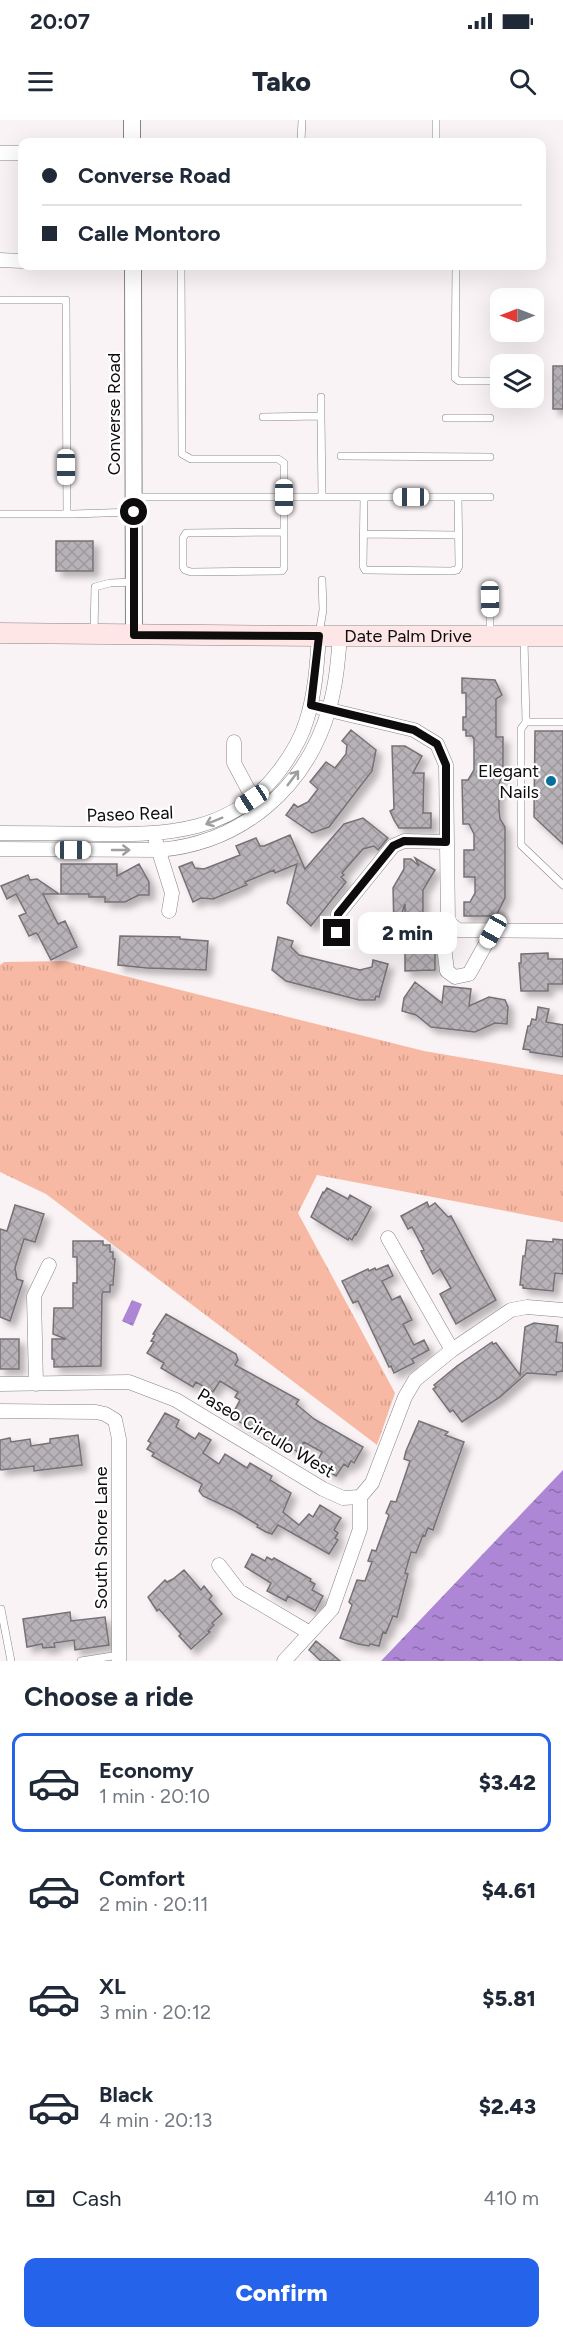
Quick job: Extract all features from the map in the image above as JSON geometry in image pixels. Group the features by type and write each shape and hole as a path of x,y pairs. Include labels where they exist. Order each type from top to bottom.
{"main road":[{"name":"Date Palm Drive","path":"0,633 563,636"}],"street":[{"path":"132,120 132,138"},
{"path":"0,153 18,153"},
{"path":"0,260 18,261"},
{"name":"Converse Road","path":"133,270 134,635"},
{"name":"Paseo Real","path":"0,833 154,834 212,822 252,799 261,792 287,761 300,738 311,705 319,636"},
{"name":"Paseo Real","path":"0,849 159,850 192,846 246,823 262,812 291,781 313,748 329,710 338,664 340,636"},
{"path":"311,705 414,730 437,744 446,765 448,922 443,937 447,971 455,977 470,974 493,931"},
{"path":"234,742 234,763 252,799 262,812"},
{"path":"30,833 30,849"},
{"path":"154,834 172,892 169,911"},
{"path":"337,933 338,914 393,846 404,841 446,842"},
{"path":"448,922 458,930 563,931"},
{"path":"388,1238 452,1350"},
{"path":"36,1384 34,1296 49,1264"},
{"path":"284,1661 332,1610 360,1529 360,1497 372,1483 405,1397 415,1380 452,1350 511,1310 527,1307 563,1310"},
{"name":"Paseo Circulo West","path":"0,1384 129,1382 140,1385 176,1400 323,1489 343,1498 360,1497"},
{"name":"South Shore Lane","path":"0,1411 96,1412 112,1417 118,1428 119,1658"},
{"path":"219,1565 239,1590 310,1633"}],"lane":[{"path":"301,138 302,120"},
{"path":"436,120 436,138"},
{"path":"181,270 182,454 191,459 282,460 284,463 284,497 284,532 284,568 282,571 191,572 183,567 183,538 186,533 284,532"},
{"path":"456,270 455,378 459,381 490,381"},
{"path":"0,300 66,300 67,514"},
{"path":"321,397 322,497"},
{"path":"263,417 321,416"},
{"path":"446,418 490,418"},
{"path":"341,456 490,457"},
{"path":"0,514 67,514 134,504 284,497 490,497"},
{"path":"364,497 363,566 369,571 457,570 459,566 458,497"},
{"path":"363,534 458,535"},
{"path":"319,636 322,580"},
{"path":"94,634 95,587 110,583 134,582"},
{"path":"490,593 490,636"},
{"path":"524,636 526,722 521,729 521,845 563,885"},
{"path":"526,722 563,722"},
{"path":"1,1609 11,1661"},
{"path":"81,1661 119,1658"}],"green space":[{"path":"65,961 424,1051 563,1075 563,1222 317,1175 298,1213 395,1393 377,1445 46,1194 0,1172 0,965 4,962"}],"water":[{"path":"132,1300 142,1304 133,1326 122,1321"},
{"path":"563,1470 563,1661 381,1661"}],"building":[{"path":"553,366 563,366 563,409 553,409"},
{"path":"56,541 93,541 93,571 56,571"},
{"path":"462,678 495,680 502,695 496,699 496,737 503,737 503,774 499,784 499,810 500,819 505,827 505,898 496,916 464,916 464,902 470,902 475,893 475,877 464,877 464,850 474,850 474,834 469,824 463,824 462,780 468,780 474,770 474,739 472,736 466,736 466,730 463,730 463,717 466,717 466,693 462,693"},
{"path":"351,730 376,750 372,771 329,827 312,833 286,815 294,804 298,807 308,802 318,789 310,782 326,762 335,768 346,754 347,745 342,741"},
{"path":"535,731 563,731 563,844 534,817"},
{"path":"392,746 405,746 422,756 413,773 424,773 423,813 431,813 431,828 399,828 394,820 390,811 394,809"},
{"path":"363,818 388,838 378,850 374,846 363,849 342,873 344,875 341,877 346,882 311,926 287,903 297,864 275,873 274,870 245,882 247,885 213,899 201,898 193,902 179,867 192,862 195,868 204,869 240,855 236,846 256,838 260,846 264,846 290,835 305,869 344,824"},
{"path":"415,858 435,870 423,890 423,919 429,929 435,929 435,970 405,971 405,904 397,928 394,928 393,888 404,869 404,859 411,859 419,866"},
{"path":"61,864 117,864 117,876 139,864 149,882 149,895 139,895 125,902 105,902 105,897 89,897 89,894 61,894"},
{"path":"28,875 30,880 37,879 59,894 43,894 58,924 65,921 77,947 51,960 38,935 36,933 29,936 19,916 26,913 16,894 7,899 1,886"},
{"path":"120,936 180,937 180,939 208,941 206,970 118,965"},
{"path":"278,937 293,941 291,947 299,955 360,970 372,967 373,960 388,964 379,997 376,996 375,1000 359,1000 286,981 272,970"},
{"path":"548,953 548,959 563,959 563,984 548,984 548,991 521,991 519,963 521,963 521,954"},
{"path":"415,982 442,1003 444,986 471,989 469,1006 489,997 505,1000 508,1007 507,1024 495,1023 475,1032 431,1027 416,1015 402,1011 404,998"},
{"path":"538,1007 549,1009 546,1022 563,1025 563,1057 523,1049 528,1026 532,1019 536,1020"},
{"path":"327,1188 348,1199 350,1195 371,1207 352,1240 349,1238 348,1240 311,1217"},
{"path":"427,1202 429,1207 435,1203 448,1217 451,1216 496,1300 456,1324 440,1294 451,1288 440,1269 433,1274 412,1227 408,1229 401,1216"},
{"path":"15,1205 44,1214 35,1242 24,1239 15,1268 17,1279 23,1281 10,1321 0,1317 0,1229 7,1231"},
{"path":"553,1239 563,1240 563,1274 555,1273 553,1291 523,1288 523,1285 520,1285 527,1240 553,1242"},
{"path":"73,1241 103,1241 103,1245 110,1245 110,1252 113,1252 113,1259 115,1259 113,1285 110,1285 110,1292 102,1294 101,1366 54,1367 54,1359 52,1359 52,1339 66,1339 53,1334 54,1308 73,1308 73,1283 77,1283 77,1257 73,1257"},
{"path":"388,1265 393,1276 382,1281 392,1300 400,1296 412,1320 403,1324 414,1345 424,1340 429,1350 412,1359 414,1363 394,1373 358,1301 353,1303 342,1281 368,1269 369,1271 375,1268 376,1270"},
{"path":"166,1314 236,1354 238,1360 235,1365 299,1400 296,1404 314,1419 363,1447 354,1463 351,1461 348,1467 344,1464 336,1476 316,1464 322,1452 304,1442 298,1452 271,1436 267,1438 231,1417 240,1400 235,1397 238,1392 220,1381 213,1392 196,1382 193,1387 161,1368 164,1363 147,1353 154,1342 151,1341 155,1335 153,1334"},
{"path":"534,1323 558,1326 556,1342 563,1343 563,1371 557,1372 556,1375 527,1373 500,1397 462,1422 453,1410 450,1412 433,1389 436,1387 434,1385 492,1342 496,1343 520,1375 525,1327"},
{"path":"0,1339 19,1339 19,1369 0,1369"},
{"path":"165,1413 179,1420 176,1427 195,1439 199,1433 211,1440 203,1453 219,1464 225,1454 247,1468 250,1463 272,1476 270,1480 291,1493 283,1512 299,1525 309,1514 313,1517 320,1505 341,1518 334,1530 338,1533 335,1538 338,1540 329,1554 278,1525 272,1534 266,1532 235,1511 203,1496 199,1491 202,1484 152,1456 154,1453 147,1449 151,1443 148,1441"},
{"path":"419,1421 448,1432 445,1435 464,1442 433,1530 428,1528 416,1553 411,1552 397,1617 393,1616 386,1633 383,1632 379,1646 358,1644 340,1638 352,1605 349,1602 357,1580 365,1581 372,1562 368,1561 372,1550 376,1551 389,1515 386,1513 391,1501 396,1502 410,1461 404,1459 406,1451"},
{"path":"78,1435 82,1465 34,1471 34,1466 1,1470 0,1468 0,1440 10,1438 11,1442 30,1439 31,1446 50,1443 50,1439"},
{"path":"252,1554 265,1561 267,1557 272,1560 274,1558 311,1579 310,1581 315,1584 312,1590 323,1596 315,1611 288,1596 286,1601 267,1591 271,1583 245,1567"},
{"path":"184,1570 201,1590 204,1586 212,1596 209,1599 222,1614 212,1623 214,1625 208,1631 210,1632 191,1649 159,1609 157,1611 148,1597 165,1580 167,1582 173,1579"},
{"path":"70,1612 71,1621 105,1617 109,1645 75,1650 74,1640 54,1643 55,1647 43,1648 42,1644 27,1647 23,1619"},
{"path":"316,1641 340,1661 321,1661 309,1650"}],"place":[{"name":"Elegant Nails","path":"551,781"}],"route":[{"path":"134,512 134,635 319,636 311,705 414,730 437,744 446,765 446,842 404,841 393,846 338,914 337,933"}]}
